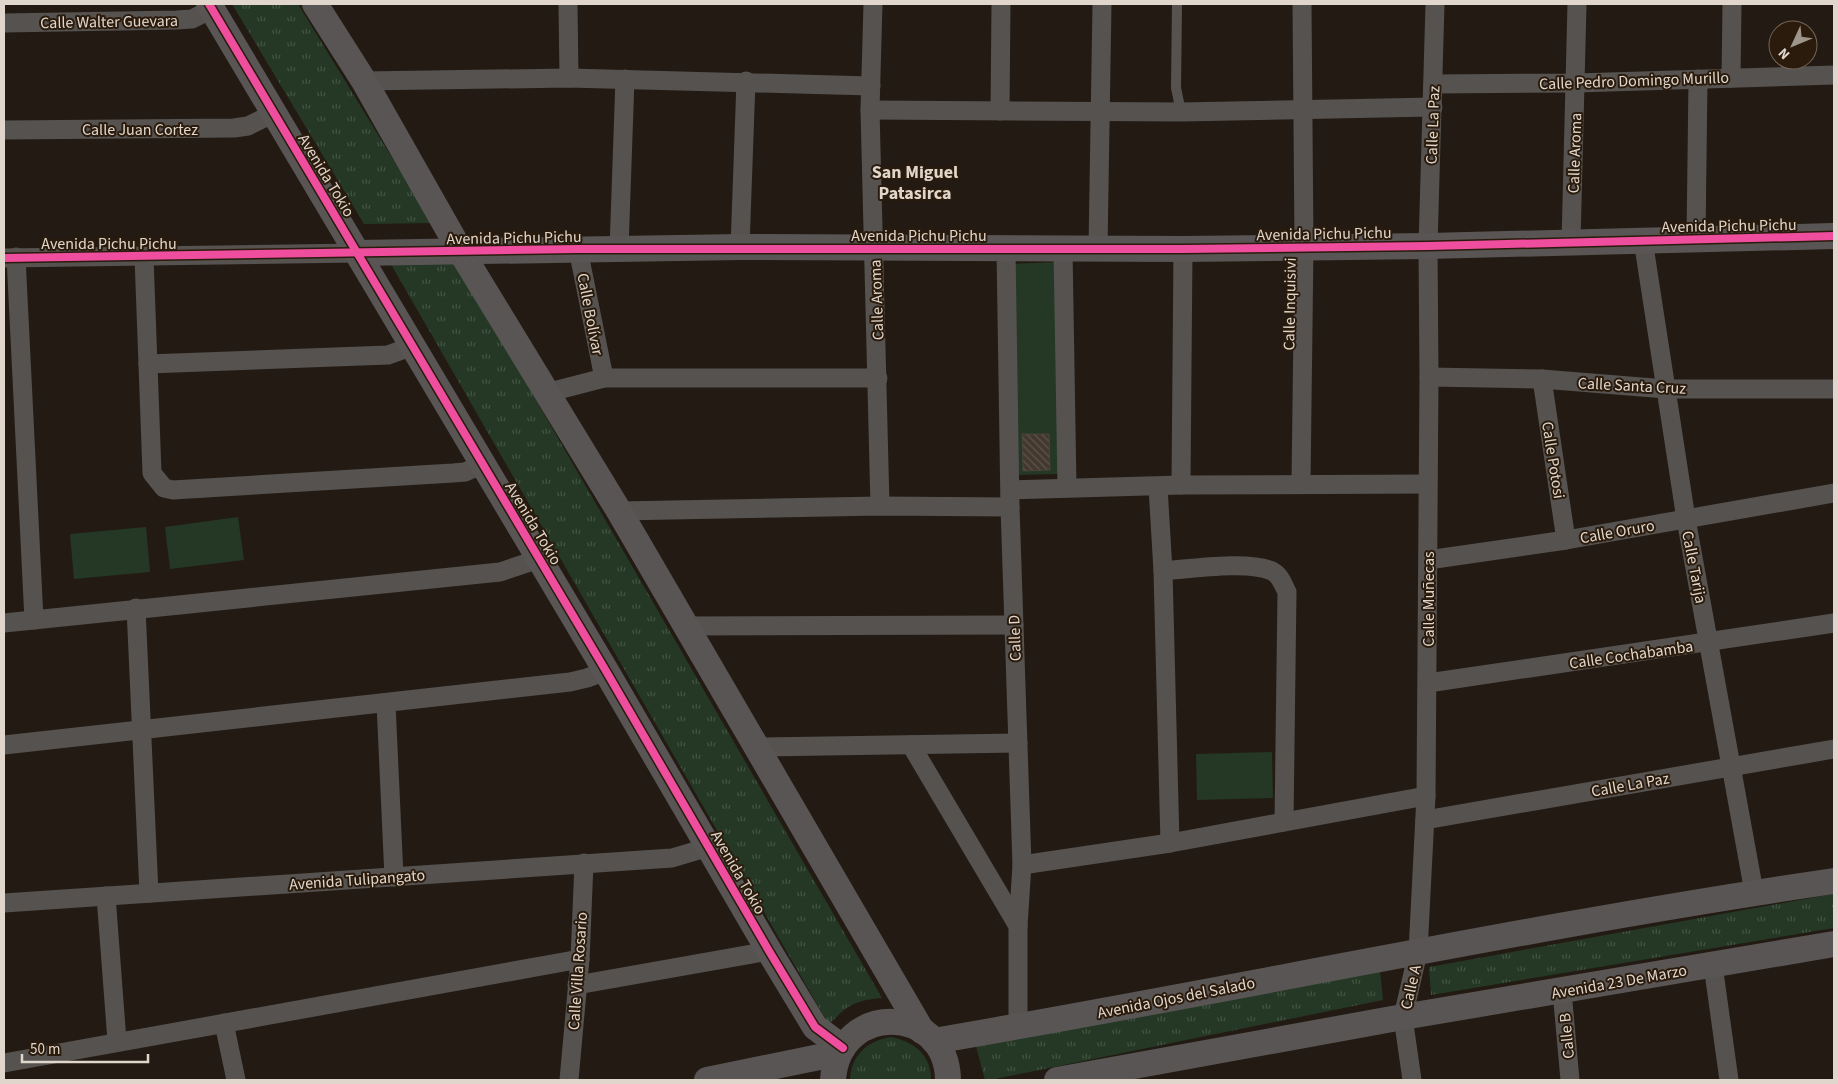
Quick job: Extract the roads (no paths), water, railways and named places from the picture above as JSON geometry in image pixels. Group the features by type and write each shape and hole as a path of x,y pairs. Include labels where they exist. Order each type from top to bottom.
{"street":[{"path":"315,4 364,81 461,252 619,511 756,747 928,1036 943,1055 948,1070 948,1080"},
{"path":"568,4 568,78"},
{"name":"Calle Aroma","path":"874,4 870,110 880,506"},
{"path":"1000,112 1001,4"},
{"path":"1098,248 1102,4"},
{"name":"Calle Inquisivi","path":"1301,484 1304,246 1302,4"},
{"name":"Calle La Paz","path":"1428,246 1435,4"},
{"name":"Calle Aroma","path":"1571,242 1577,4"},
{"path":"1731,78 1732,4"},
{"name":"Calle Walter Guevara","path":"4,23 192,19 211,6"},
{"name":"Avenida Tokio","path":"211,6 815,1027 841,1050"},
{"name":"Calle Pedro Domingo Murillo","path":"1433,84 1576,83 1834,75"},
{"path":"364,81 568,78 746,81 872,86"},
{"path":"619,248 626,79"},
{"path":"1696,240 1698,79"},
{"path":"740,248 746,81"},
{"path":"870,110 1181,112 1302,108 1433,108"},
{"name":"Calle Juan Cortez","path":"4,130 234,128 248,126 274,113"},
{"name":"Avenida Pichu Pichu","path":"10,258 619,248 1183,249 1304,246 1428,246 1834,236"},
{"name":"Calle Tarija","path":"1644,240 1686,519 1754,892"},
{"name":"Calle Muñecas","path":"1418,952 1426,796 1428,683 1428,246"},
{"path":"1064,248 1067,488"},
{"name":"Calle Bolívar","path":"578,249 604,378"},
{"name":"Calle D","path":"1006,249 1014,625 1022,865 1018,926 1018,1027"},
{"path":"1181,485 1183,249"},
{"path":"144,257 152,474 164,488 182,489 453,473 466,472 483,464"},
{"path":"10,258 34,620"},
{"path":"148,364 388,356 413,346"},
{"name":"Calle Santa Cruz","path":"1429,377 1542,379 1666,389 1834,389"},
{"path":"546,393 604,378 878,378"},
{"name":"Calle Potosi","path":"1542,379 1566,540"},
{"path":"619,511 880,506 1011,498 1067,488 1158,488 1181,485 1427,484"},
{"path":"1158,488 1163,571 1170,843"},
{"name":"Calle Oruro","path":"1428,560 1566,540 1834,493"},
{"path":"4,623 500,572 539,559"},
{"path":"1163,571 1234,566 1273,571 1282,580 1287,592 1284,822"},
{"path":"136,608 149,893"},
{"name":"Calle Cochabamba","path":"1428,683 1709,643 1834,623"},
{"path":"685,626 1014,625"},
{"path":"4,745 386,704 570,682 606,671"},
{"path":"386,704 394,878"},
{"path":"756,747 1018,743"},
{"path":"911,745 1018,926"},
{"name":"Calle La Paz","path":"1425,820 1834,749"},
{"path":"1022,865 1170,843 1426,796"},
{"name":"Avenida Tulipangato","path":"4,903 672,858 709,847"},
{"name":"Calle Villa Rosario","path":"569,1080 580,959 584,863"},
{"path":"1418,952 1754,892 1834,881"},
{"path":"106,896 117,1041"},
{"name":"Avenida 23 De Marzo","path":"1403,1017 1834,944"},
{"path":"578,985 770,951"},
{"name":"Avenida Ojos del Salado","path":"928,1036 1018,1027 1418,952"},
{"name":"Calle A","path":"1412,1080 1403,1017 1418,952"},
{"path":"4,1063 117,1041 580,959"},
{"path":"1713,965 1729,1080"},
{"name":"Calle B","path":"1562,991 1570,1080"},
{"path":"1057,1080 1403,1017"},
{"path":"224,1022 236,1080"},
{"path":"833,1080 841,1050 860,1030 875,1023 899,1022 928,1036"},
{"path":"707,1080 841,1050"}],"lane":[{"path":"1177,4 1176,88 1181,112"}],"district":[{"name":"San Miguel Patasirca","path":"915,182"}]}
